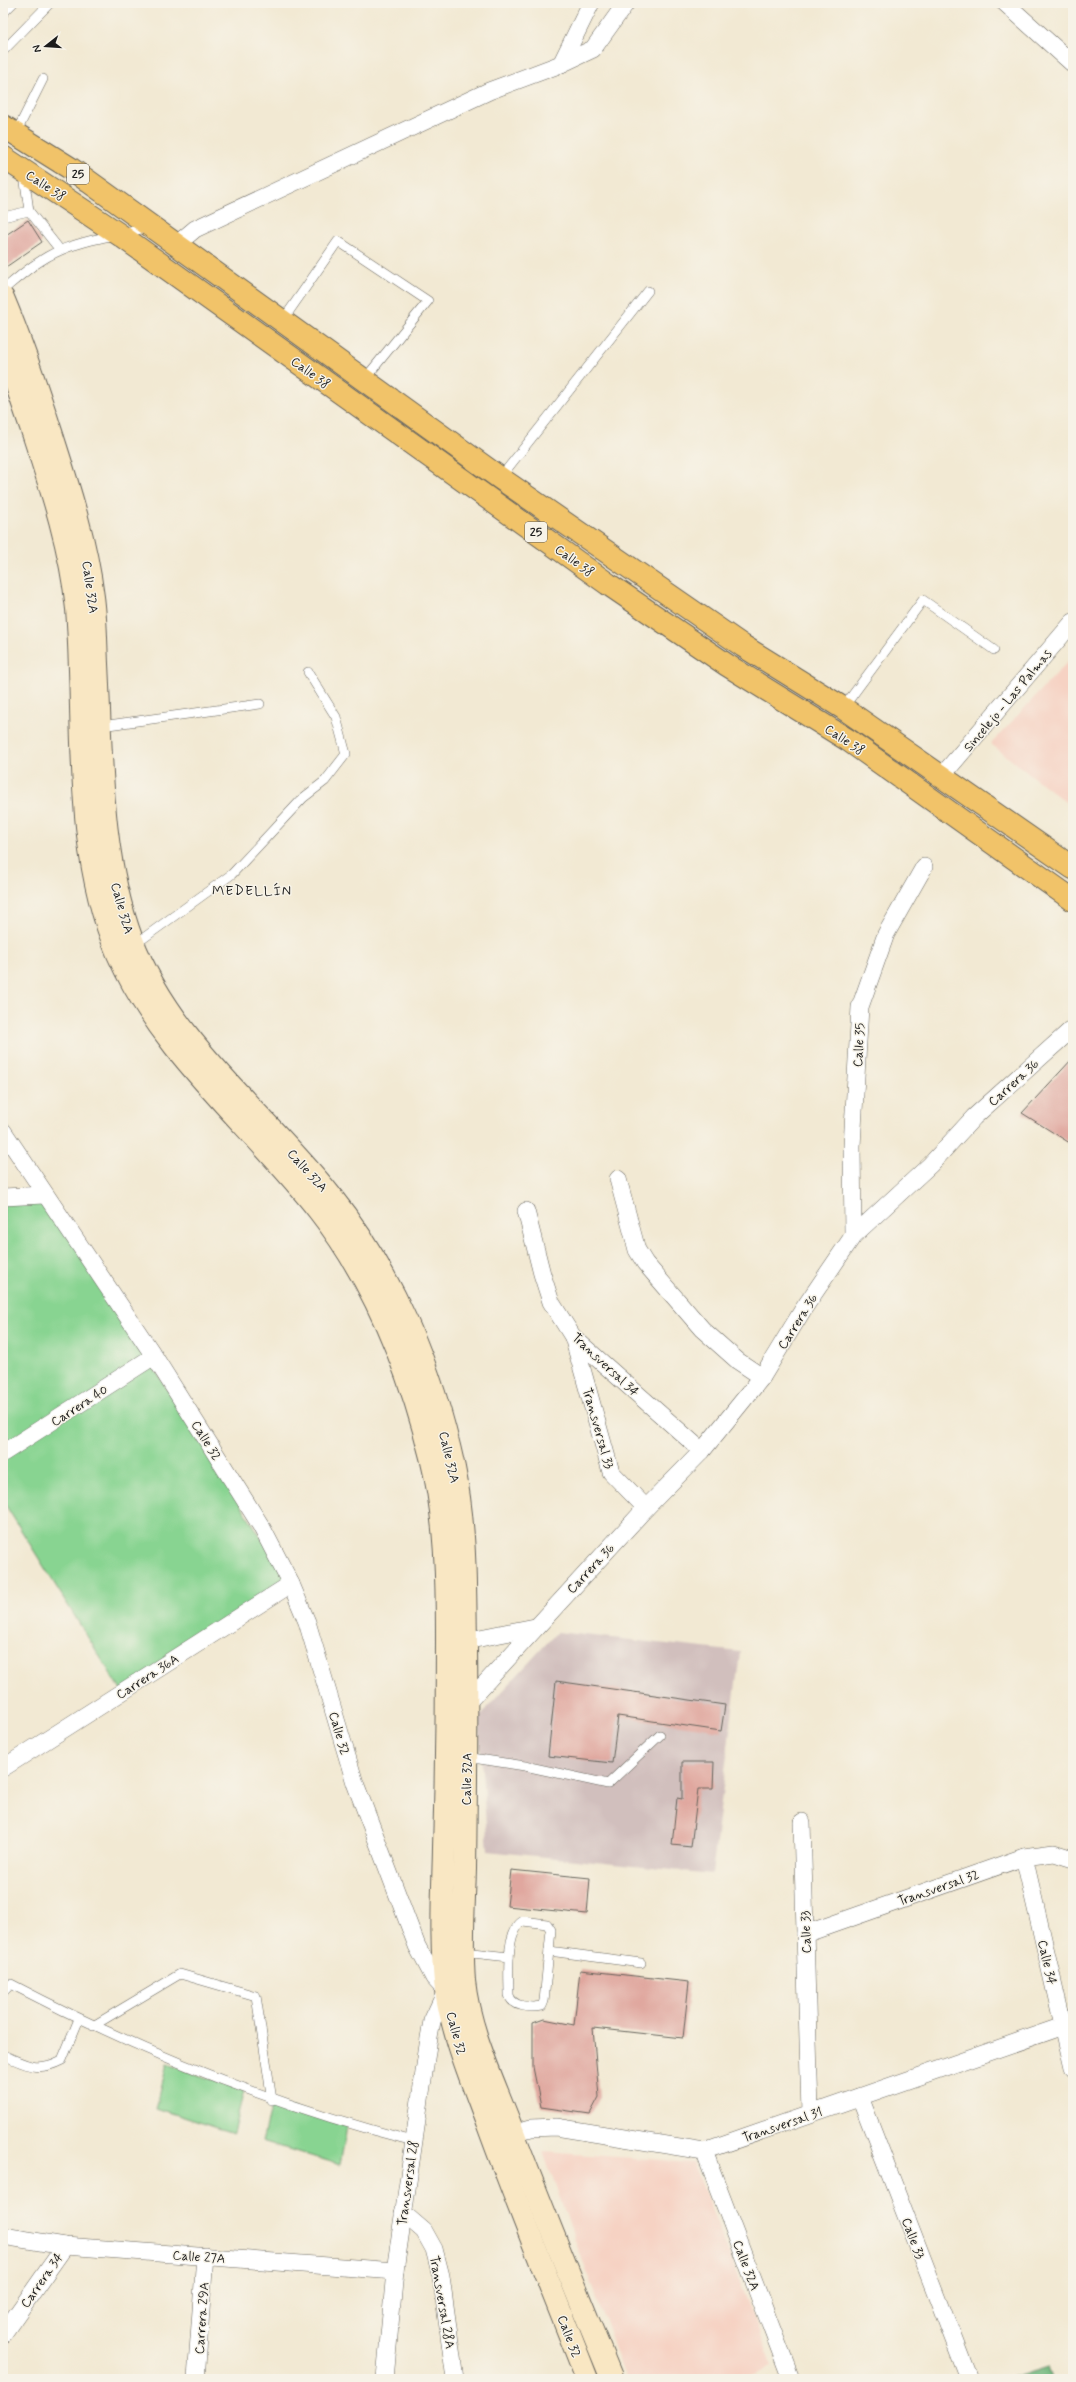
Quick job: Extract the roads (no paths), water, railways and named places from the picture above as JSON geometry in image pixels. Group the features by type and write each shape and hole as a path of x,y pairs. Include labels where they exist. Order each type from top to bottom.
{"highway":[{"name":"Calle 38","path":"9,129 70,168 500,478 742,646 843,708 1073,868"},
{"name":"Calle 38","path":"3,157 120,235 608,584 727,665 848,740 1073,900"}],"main road":[{"name":"Calle 32A","path":"3,298 23,344 69,487 86,554 94,602 105,812 110,860 121,907 134,945 149,976 171,1012 199,1047 331,1195 360,1238 398,1304 420,1352 434,1393 453,1466 463,1530 466,1566 456,1643 443,1897 443,1954 446,1991"},
{"name":"Calle 32A","path":"3,348 53,493 68,560 76,605 87,818 92,866 103,913 117,952 128,975 156,1022 183,1057 316,1207 342,1242 381,1313 415,1398 432,1461 444,1533 456,1643 467,1703 463,1952 468,2003 492,2078"},
{"path":"464,1898 456,1926 454,1970 446,1991 462,2012 477,2054 492,2078"},
{"name":"Calle 32","path":"446,1991 461,2050 503,2136 612,2379"},
{"name":"Calle 32","path":"492,2078 503,2136 587,2379"}],"street":[{"path":"561,64 591,3"},
{"path":"176,245 195,229 329,165 489,92 561,64 593,49 626,3"},
{"path":"1005,3 1073,64"},
{"name":"Sincelejo - Las Palmas","path":"941,777 1073,622"},
{"name":"Calle 35","path":"853,1236 852,1146 860,1007 886,934 924,867"},
{"name":"Carrera 36","path":"467,1703 535,1627 646,1508 702,1452 762,1377 804,1308 853,1236 930,1165 974,1117 1073,1028"},
{"name":"Calle 32","path":"3,1131 44,1195 154,1356 261,1526 291,1584 307,1622 354,1783 417,1946 434,1978 446,1991"},
{"path":"618,1179 637,1250 645,1263 702,1329 738,1361 762,1377"},
{"path":"3,1197 44,1195"},
{"name":"Transversal 34","path":"526,1211 542,1274 551,1302 573,1337 702,1452"},
{"name":"Transversal 33","path":"573,1337 611,1472 646,1508"},
{"name":"Carrera 40","path":"3,1453 154,1356"},
{"name":"Carrera 36A","path":"5,1762 291,1584"},
{"path":"456,1643 490,1638 535,1627"},
{"path":"490,1638 500,1648 503,1662"},
{"name":"Calle 33","path":"802,1822 810,2113"},
{"name":"Transversal 32","path":"805,1934 1024,1857 1054,1853 1073,1859"},
{"name":"Calle 34","path":"1024,1857 1068,2027 1073,2068"},
{"name":"Transversal 28","path":"385,2379 395,2271 413,2141 432,2021 446,1991"},
{"name":"Transversal 31","path":"503,2136 532,2128 556,2127 704,2151 810,2113 1068,2027"},
{"name":"Calle 33","path":"860,2097 969,2379"},
{"name":"Calle 32A","path":"704,2151 791,2379"},
{"name":"Transversal 28A","path":"403,2213 424,2231 434,2249 441,2276 455,2379"},
{"name":"Calle 27A","path":"3,2236 65,2246 395,2271"},
{"name":"Carrera 34","path":"3,2334 65,2246"},
{"name":"Carrera 29A","path":"196,2379 205,2256"}],"lane":[{"path":"3,14 13,3"},
{"path":"3,51 50,3"},
{"path":"9,129 43,79"},
{"path":"23,170 29,211 60,250"},
{"path":"3,217 29,211"},
{"path":"3,290 33,265 60,250 85,242 150,227"},
{"path":"282,320 338,241 428,301 364,380"},
{"path":"500,478 648,291"},
{"path":"843,708 923,600 994,650"},
{"path":"134,945 232,874 303,798 325,781 346,754 336,717 308,672"},
{"path":"101,726 260,704"},
{"path":"466,1757 525,1766 608,1784 660,1735"},
{"path":"523,1921 547,1924 551,1930 544,2001 542,2006 536,2007 515,2004 510,2001 509,1957 514,1930 517,1924 523,1921"},
{"path":"549,1951 641,1963"},
{"path":"463,1952 509,1957"},
{"path":"93,2026 180,1974 256,1996 272,2100"},
{"path":"3,1992 11,1984 93,2026 272,2100 362,2128 413,2141"},
{"path":"3,2055 35,2068 50,2066 62,2060 79,2019"}],"district":[{"name":"MEDELLÍN","path":"252,890"}]}
